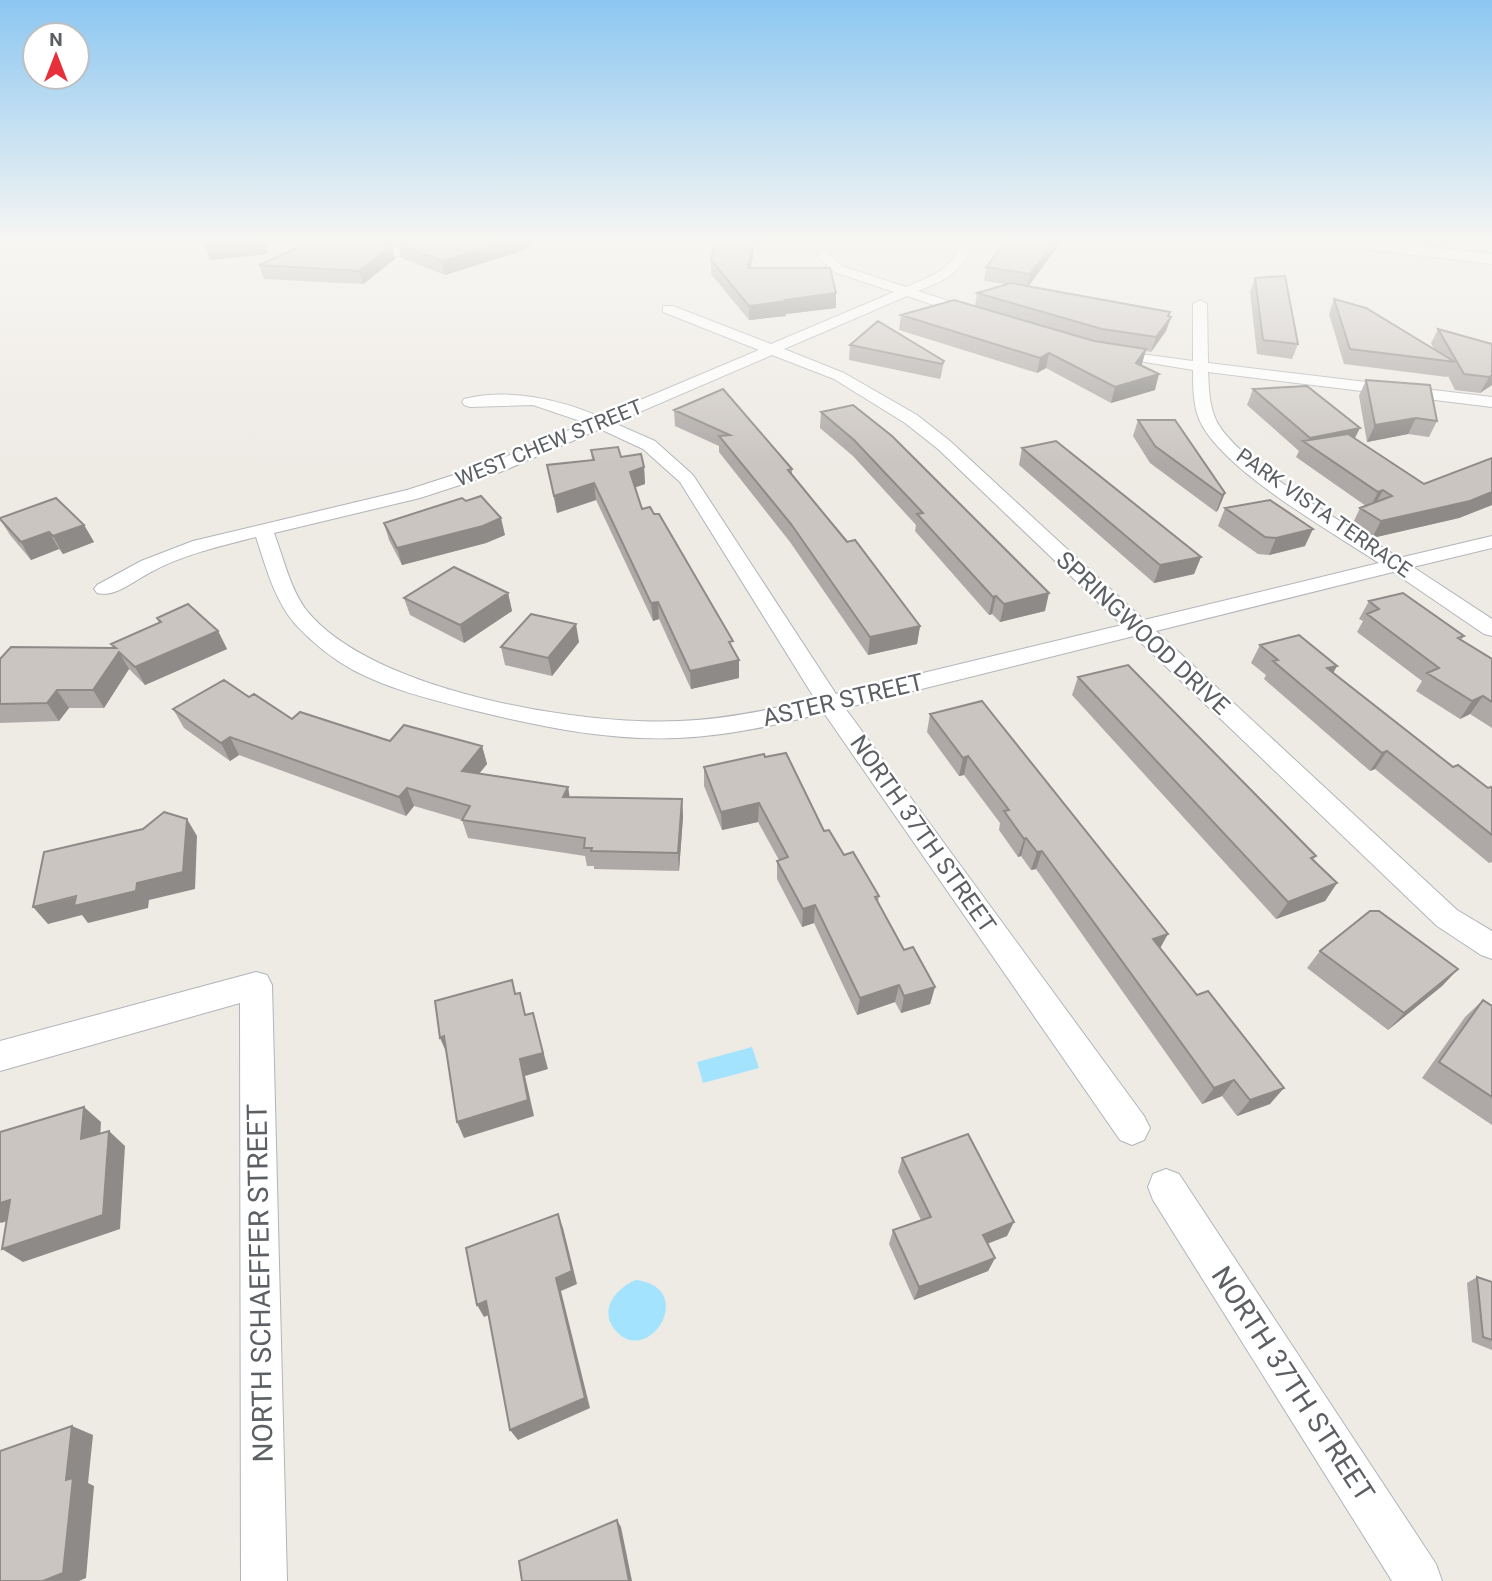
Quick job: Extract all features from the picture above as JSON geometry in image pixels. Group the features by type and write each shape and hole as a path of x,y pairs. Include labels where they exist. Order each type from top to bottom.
{"street":[{"name":"SPRINGWOOD DRIVE","path":"686,316 839,376 911,419 944,445 1447,918 1492,946"},
{"name":"WEST CHEW STREET","path":"104,589 174,553 459,481 853,316"},
{"path":"981,316 985,317"},
{"name":"PARK VISTA TERRACE","path":"1200,316 1202,401 1207,417 1234,453 1263,477 1398,564 1492,629"},
{"path":"1096,350 1202,367 1492,402"},
{"name":"NORTH 37TH STREET","path":"470,402 534,400 554,404 602,422 649,445 687,478 830,704 1132,1128"},
{"name":"ASTER STREET","path":"263,530 292,605 318,635 347,657 417,689 552,722 602,728 655,730 708,728 759,721 1492,542"},
{"name":"NORTH SCHAEFFER STREET","path":"0,1056 256,985 264,1581"},
{"name":"NORTH 37TH STREET","path":"1167,1187 1419,1581"}],"water":[{"path":"752,1047 759,1068 703,1083 697,1062"},
{"path":"636,1280 655,1286 664,1297 666,1310 662,1323 653,1333 641,1340 628,1339 615,1330 608,1315 612,1300 622,1288"}],"building":[{"path":"904,316 1008,316 1094,341 1146,349 1136,363 1159,374 1115,387 1049,353 1040,358"},
{"path":"1056,316 1171,317 1156,337 1102,329"},
{"path":"1260,316 1293,316 1298,344 1263,340"},
{"path":"1339,316 1379,316 1455,362 1350,349"},
{"path":"878,321 944,361 942,364 850,345"},
{"path":"1438,329 1492,344 1492,375 1489,377 1464,374"},
{"path":"1366,380 1430,385 1437,421 1416,418 1375,425"},
{"path":"1307,386 1360,428 1310,438 1253,389"},
{"path":"723,389 792,469 788,470 847,542 855,540 920,626 870,637 791,524 719,436 730,435 674,410"},
{"path":"853,405 892,436 1049,593 1004,604 996,596 993,597 917,514 923,513 854,440 821,412"},
{"path":"1138,420 1175,420 1225,493 1222,495 1155,446"},
{"path":"1348,434 1424,484 1492,458 1492,492 1470,501 1381,521 1360,508 1392,496 1383,490 1378,492 1303,441"},
{"path":"1056,441 1201,557 1160,565 1022,448"},
{"path":"618,447 621,457 641,454 644,467 630,472 642,509 650,507 654,514 659,514 733,641 729,642 739,660 690,671 658,602 651,603 594,483 554,496 547,465 594,460 591,450"},
{"path":"481,496 501,518 483,526 397,548 384,523 462,498 466,501"},
{"path":"56,498 84,525 53,536 49,532 21,542 0,519 0,518"},
{"path":"1270,500 1313,529 1276,538 1265,537 1225,508"},
{"path":"454,567 508,593 460,625 404,598"},
{"path":"1403,593 1464,636 1458,638 1492,659 1492,702 1483,696 1472,701 1427,673 1439,668 1367,614 1379,609 1369,601"},
{"path":"188,604 218,631 135,667 119,652 93,690 57,690 47,703 0,704 0,659 11,647 116,648 111,644 161,622 157,618"},
{"path":"531,614 576,624 548,658 501,647"},
{"path":"1299,635 1337,666 1327,668 1453,767 1458,765 1488,788 1492,788 1492,835 1387,751 1382,753 1273,661 1278,660 1260,645"},
{"path":"1128,665 1316,856 1311,858 1337,883 1288,902 1078,677"},
{"path":"224,680 249,697 254,694 292,719 300,712 390,741 404,725 482,746 462,771 568,787 563,797 682,799 678,853 591,851 592,848 584,848 585,838 462,820 470,806 407,788 399,797 230,737 221,743 173,709"},
{"path":"982,701 1168,934 1153,939 1197,995 1208,991 1284,1088 1250,1100 1234,1080 1214,1088 1042,851 1037,852 1026,838 1024,839 1004,811 1009,810 968,756 963,758 930,714"},
{"path":"786,753 824,831 829,830 844,855 853,852 879,896 875,897 904,950 913,947 935,987 904,996 899,985 860,998 815,905 803,909 777,861 788,857 759,803 721,812 704,767 764,754 765,757"},
{"path":"164,812 187,819 183,872 137,883 136,891 74,906 76,896 33,907 44,852 143,829"},
{"path":"1370,911 1379,911 1458,969 1404,1013 1320,951"},
{"path":"512,980 515,994 520,993 525,1015 533,1013 543,1053 520,1059 528,1100 457,1122 444,1036 440,1038 435,1001"},
{"path":"1483,1000 1492,1006 1492,1097 1439,1062"},
{"path":"84,1107 81,1139 109,1131 103,1215 2,1249 10,1200 0,1203 0,1132"},
{"path":"968,1134 1014,1222 983,1235 995,1258 919,1287 893,1230 931,1217 902,1158"},
{"path":"558,1214 572,1271 556,1278 585,1398 510,1430 486,1301 477,1305 466,1248"},
{"path":"1477,1277 1492,1282 1492,1340 1483,1337"},
{"path":"72,1426 66,1480 73,1478 63,1573 43,1581 0,1581 0,1451"},
{"path":"617,1520 629,1581 522,1581 519,1561"}]}
